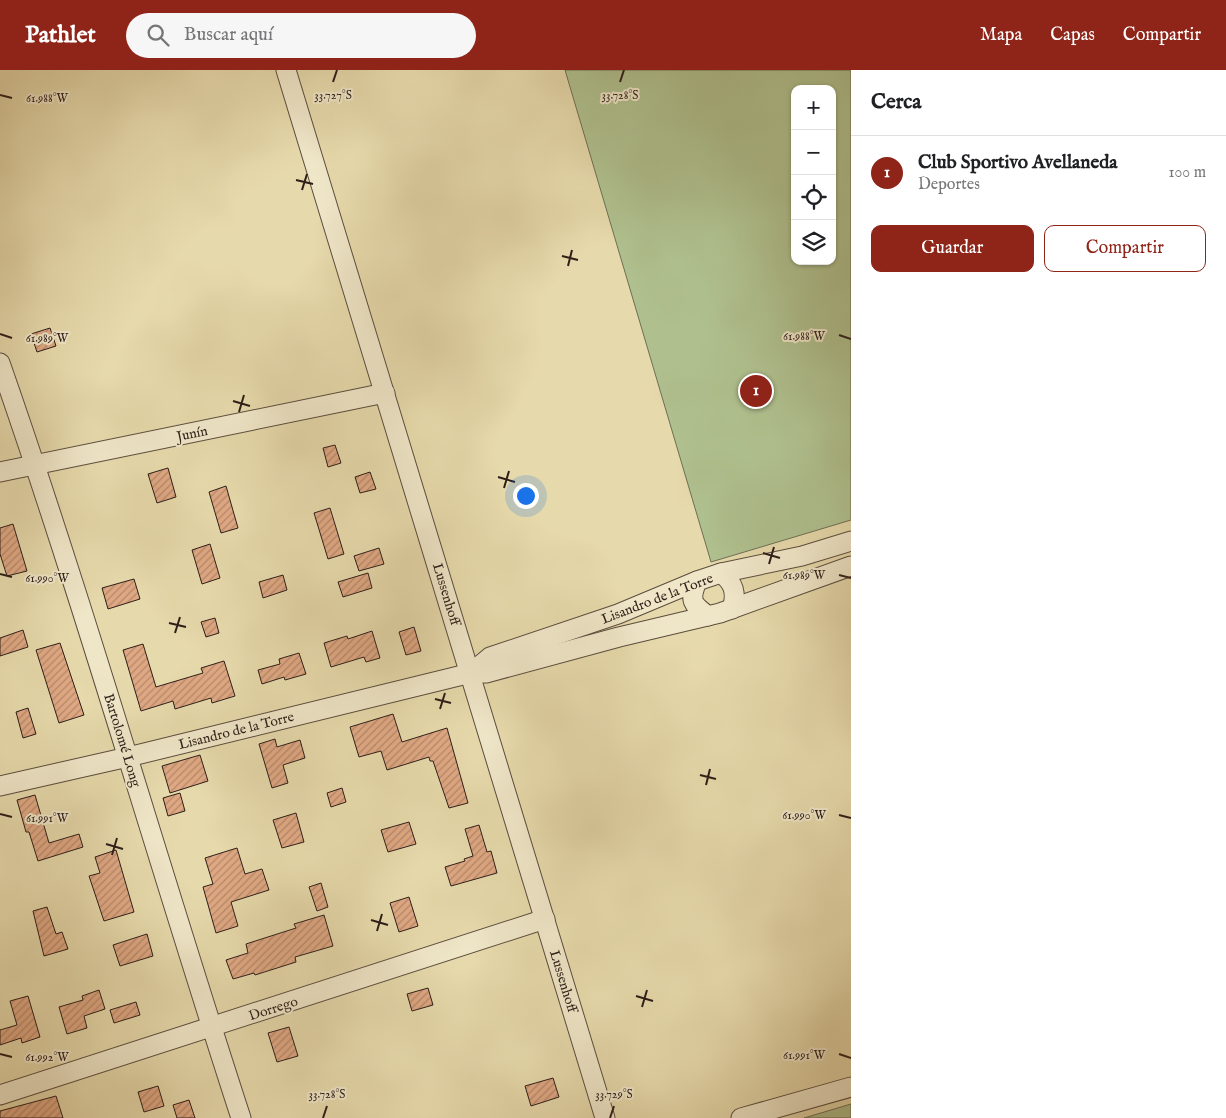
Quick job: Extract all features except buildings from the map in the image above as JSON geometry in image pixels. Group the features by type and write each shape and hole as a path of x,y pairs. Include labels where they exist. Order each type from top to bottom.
{"street":[{"name":"Lussenhoff","path":"286,70 605,1118"},
{"name":"Bartolomé Long","path":"0,363 36,466 242,1118"},
{"name":"Junín","path":"0,472 385,393"},
{"name":"Lisandro de la Torre","path":"471,673 490,657 618,614 697,581 721,573 802,556 851,541"},
{"path":"802,556 809,580"},
{"name":"Lisandro de la Torre","path":"0,786 128,757 471,673 486,673 619,636 708,616 851,566"},
{"path":"721,573 735,590 732,609"},
{"path":"697,581 692,598 694,604 708,616"},
{"name":"Dorrego","path":"0,1095 545,919"},
{"path":"741,1118 851,1086"}],"green space":[{"path":"565,70 851,70 851,520 711,562"},
{"path":"851,1104 851,1118 804,1118"}],"place":[{"name":"Club Sportivo Avellaneda","path":"756,391"}]}
